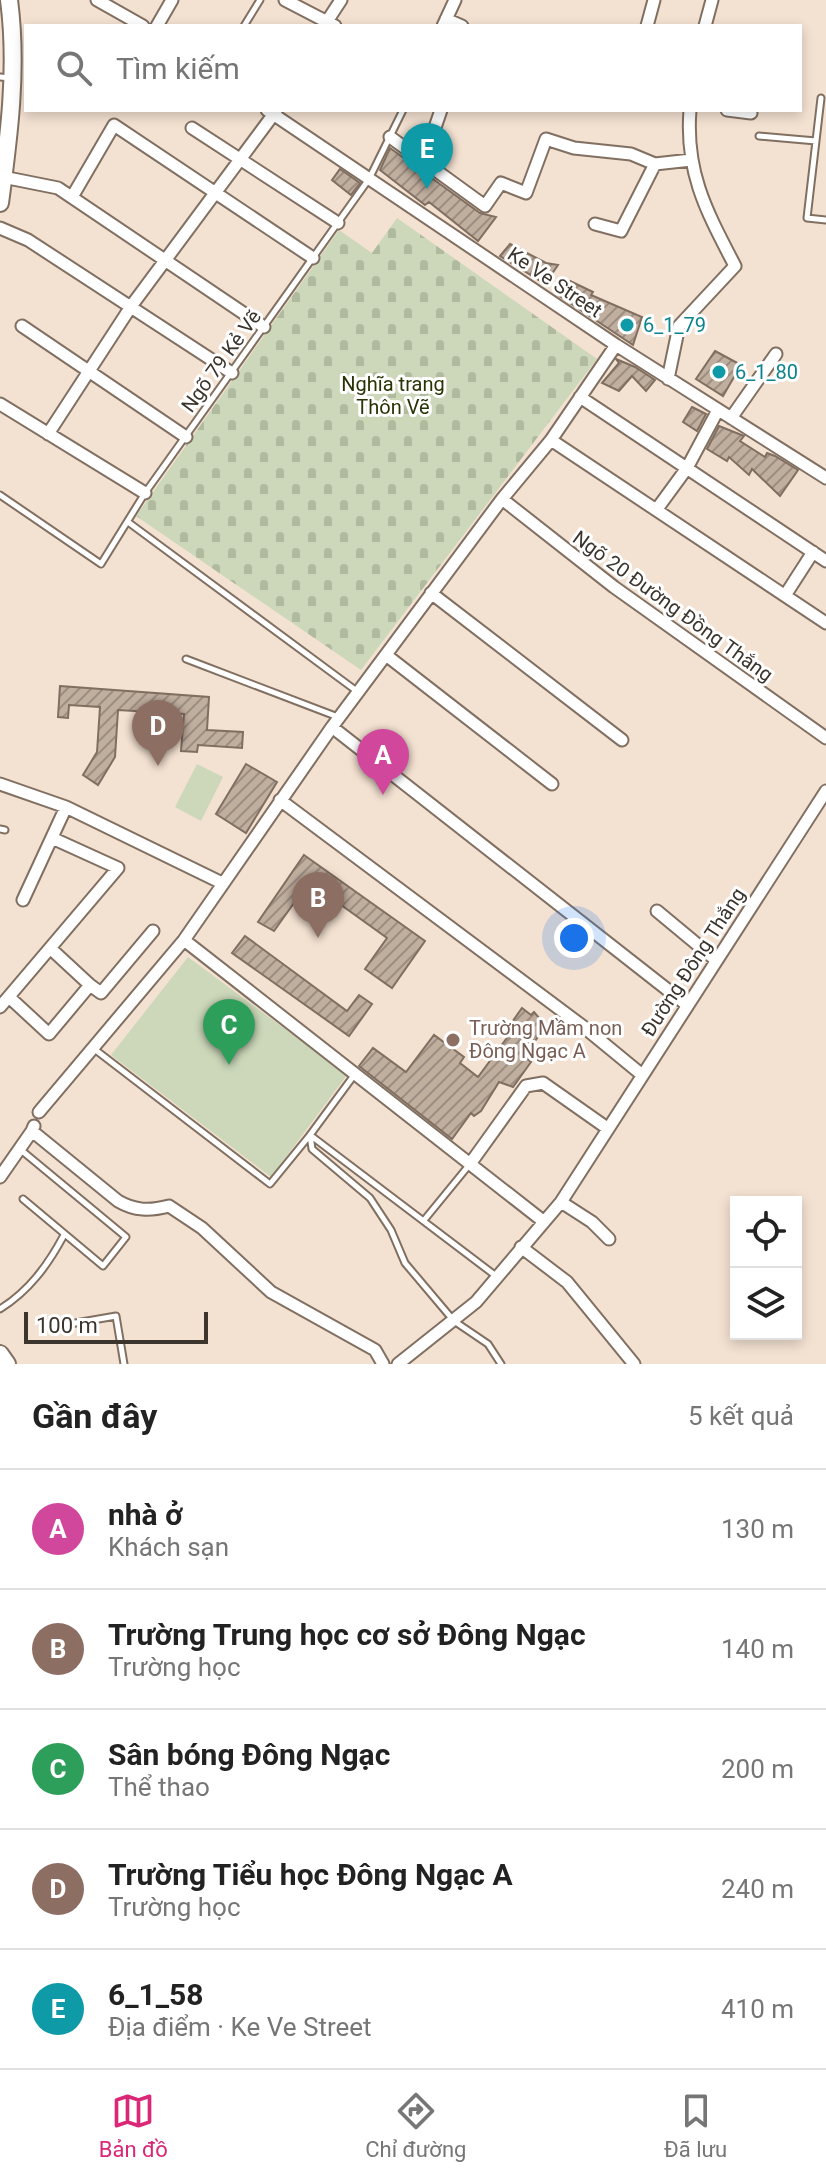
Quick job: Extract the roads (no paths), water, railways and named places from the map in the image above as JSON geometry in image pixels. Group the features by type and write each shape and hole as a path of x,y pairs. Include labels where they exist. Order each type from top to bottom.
{"main road":[{"path":"0,203 6,78 14,32 9,0"},
{"path":"0,1354 7,1364"}],"street":[{"path":"97,0 139,24"},
{"path":"158,24 172,0"},
{"path":"285,0 327,24"},
{"path":"329,24 341,0"},
{"path":"444,22 455,0"},
{"path":"648,24 654,0"},
{"path":"706,24 712,0"},
{"path":"48,434 132,305 273,112"},
{"name":"Ke Ve Street","path":"273,112 616,345 826,478"},
{"path":"419,158 429,145 440,112"},
{"path":"668,379 679,326 735,266 699,195 688,143 690,112"},
{"path":"743,112 751,113"},
{"path":"72,197 114,125 313,258"},
{"path":"192,128 338,223"},
{"path":"390,137 485,206 501,183 526,193 546,139 574,148 631,154 655,164 691,160"},
{"path":"595,224 621,231 655,164"},
{"path":"3,177 58,188 264,327"},
{"path":"0,228 28,240 232,373"},
{"path":"22,326 186,437"},
{"path":"39,1112 184,940 335,722 502,499 551,440 616,345"},
{"path":"731,418 776,354"},
{"path":"580,397 826,561"},
{"path":"0,404 145,493"},
{"path":"657,509 687,468 718,410"},
{"path":"551,440 826,623"},
{"name":"Ngõ 20 Đường Đồng Thắng","path":"502,499 614,587 826,738"},
{"path":"786,594 813,552"},
{"path":"431,593 622,740"},
{"path":"386,655 552,784"},
{"path":"335,722 687,1005"},
{"path":"0,784 66,807 222,883"},
{"name":"Đường Đông Thắng","path":"398,1364 476,1302 561,1202 826,791"},
{"path":"280,800 585,1028 641,1074"},
{"path":"23,900 66,807"},
{"path":"0,1007 118,868 52,838"},
{"path":"657,911 716,960"},
{"path":"50,948 101,993 153,931"},
{"path":"184,940 543,1221"},
{"path":"9,997 49,1034 90,985"},
{"path":"470,1164 526,1086 543,1083 607,1128"},
{"path":"0,1177 33,1128 119,1201 131,1209 153,1210 169,1206 202,1228 271,1292 375,1350 383,1364"},
{"path":"561,1202 592,1222 609,1239"},
{"path":"521,1247 567,1282 634,1364"}],"lane":[{"path":"245,24 260,0"},
{"path":"821,98 807,218 826,220"},
{"name":"Ngõ 79 Kẻ Vẽ","path":"0,495 101,564 145,493 369,179 402,112"},
{"path":"759,136 816,141"},
{"path":"128,522 358,692"},
{"path":"186,659 335,722"},
{"path":"93,1048 270,1184 355,1074"},
{"path":"310,1135 425,1219 497,1277"},
{"path":"310,1135 312,1149 370,1198 391,1230 405,1263 454,1321 488,1344 501,1364"},
{"path":"20,1150 126,1237 103,1266 23,1199"},
{"path":"425,1219 470,1164"},
{"path":"0,1309 22,1293 48,1264 64,1235"},
{"path":"64,1325 116,1316 124,1364"}],"place":[{"name":"6_1_58","path":"427,189"},
{"name":"6_1_79","path":"627,325"},
{"name":"6_1_80","path":"719,372"},
{"name":"Trường Tiểu học Đông Ngạc A","path":"158,766"},
{"name":"nhà ở","path":"383,795"},
{"name":"Trường Trung học cơ sở Đông Ngạc","path":"318,938"},
{"name":"Trường Mầm non Đông Ngạc A","path":"453,1040"},
{"name":"Sân bóng Đông Ngạc","path":"229,1065"}],"park label":[{"name":"Nghĩa trang Thôn Vẽ","path":"393,396"}]}
